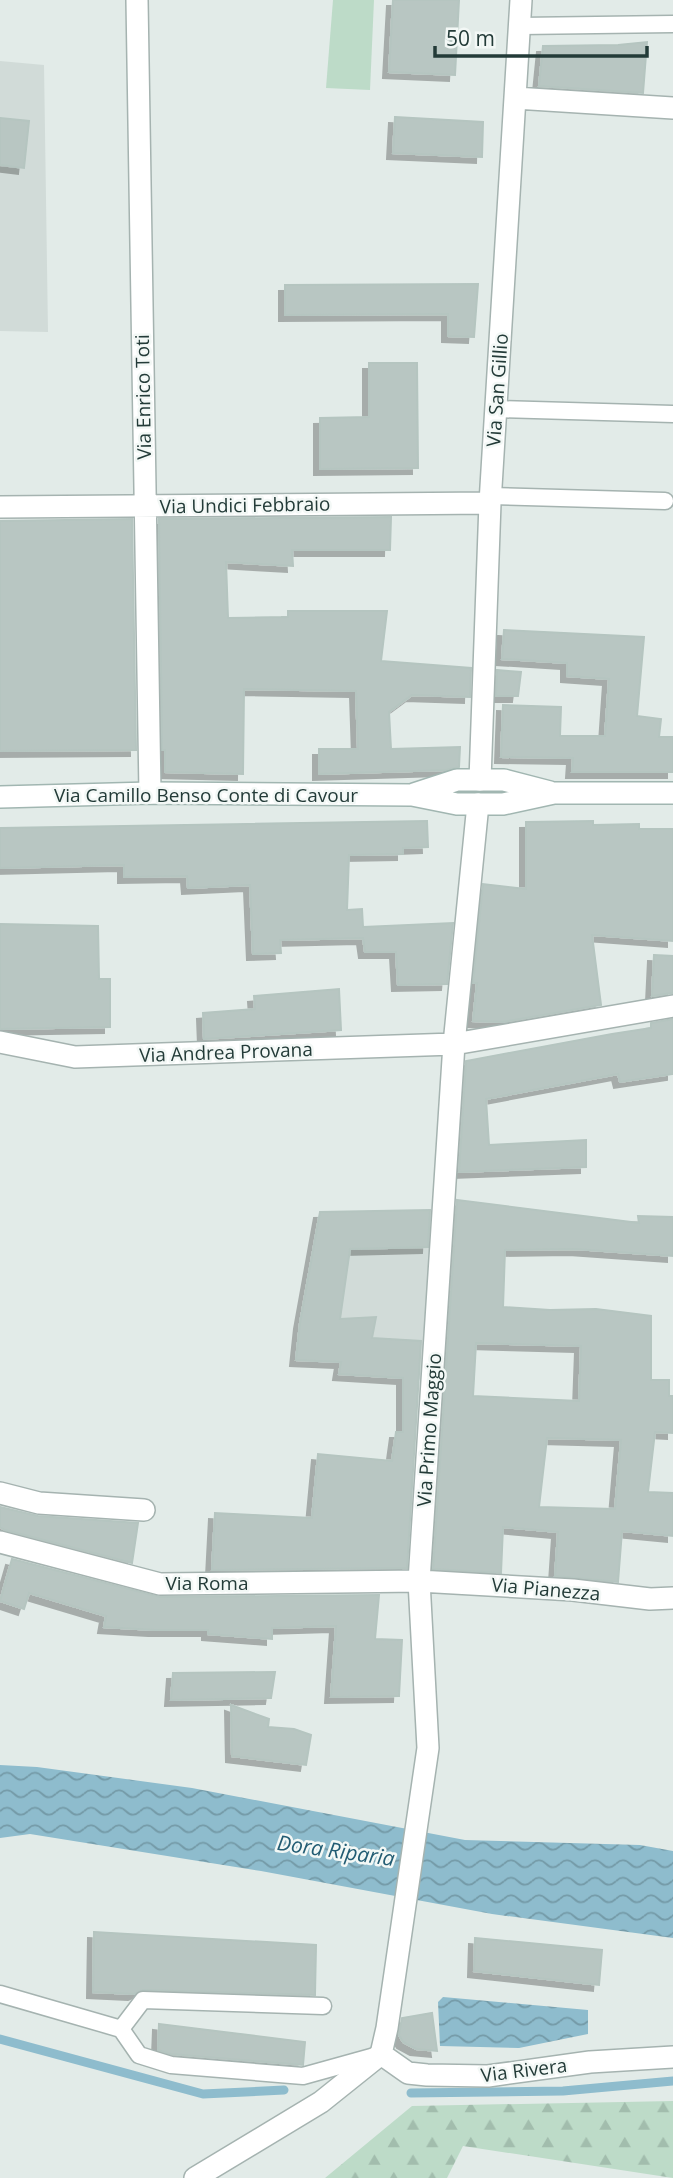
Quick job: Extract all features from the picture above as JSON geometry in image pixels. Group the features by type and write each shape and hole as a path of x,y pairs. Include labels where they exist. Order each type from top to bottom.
{"street":[{"name":"Via Enrico Toti","path":"137,0 150,793"},
{"name":"Via San Gillio","path":"480,780 490,500 521,0"},
{"path":"515,98 673,108"},
{"name":"Via Undici Febbraio","path":"0,507 490,500"},
{"name":"Via Camillo Benso Conte di Cavour","path":"412,795 457,780 504,780 554,793"},
{"name":"Via Camillo Benso Conte di Cavour","path":"0,797 150,793 412,795 457,804 503,804 554,793 673,793"},
{"name":"Via Primo Maggio","path":"381,2054 428,1748 419,1581 454,1044 478,804"},
{"name":"Via Andrea Provana","path":"0,1042 75,1057 454,1044 673,1006"},
{"path":"0,1493 39,1503 144,1510"},
{"name":"Via Roma","path":"0,1542 160,1584 419,1581"},
{"name":"Via Pianezza","path":"419,1581 573,1590 650,1599 673,1598"},
{"path":"195,2178 321,2102 381,2054"},
{"name":"Via Rivera","path":"381,2054 408,2073 488,2076 590,2062 673,2057"}],"lane":[{"path":"520,26 673,24"},
{"path":"496,409 673,414"},
{"path":"490,500 665,501"},
{"path":"0,1994 121,2029 139,2055 171,2065 303,2076 381,2054"},
{"path":"121,2029 143,2000 323,2006"}],"shaded area":[{"path":"0,61 44,65 48,332 0,331"},
{"path":"433,1210 427,1380 339,1374 340,1362 296,1360 320,1212"}],"green space":[{"path":"333,0 374,0 370,90 326,88"},
{"path":"673,2101 673,2178 463,2146 447,2178 325,2178 412,2106"}],"water":[{"name":"Dora Riparia","path":"0,1765 37,1767 192,1788 465,1840 640,1845 673,1851 673,1938 492,1914 261,1871 30,1834 0,1838"},
{"path":"443,1997 588,2010 588,2034 519,2048 440,2046 438,2002"}],"building":[{"path":"393,0 459,0 455,75 389,72"},
{"path":"647,42 643,93 539,86 543,46"},
{"path":"395,117 483,122 482,157 393,153"},
{"path":"0,118 29,121 24,168 0,165"},
{"path":"478,284 474,337 448,336 448,314 285,315 285,285"},
{"path":"369,363 417,363 418,468 320,469 320,418 369,417"},
{"path":"391,517 390,550 292,550 293,566 226,562 228,618 288,617 288,611 387,611 381,661 471,668 470,697 412,695 389,712 391,749 460,747 459,767 446,770 319,774 319,749 358,749 356,691 244,689 243,774 165,772 165,750 162,750 159,519"},
{"path":"132,519 136,750 0,751 0,521"},
{"path":"504,630 644,637 637,716 661,719 659,737 673,737 673,772 572,772 573,758 501,757 503,705 561,707 560,736 605,736 609,679 567,676 567,663 502,659"},
{"path":"497,670 521,672 518,696 496,696"},
{"path":"427,821 428,847 403,848 403,854 349,855 347,910 362,909 363,927 453,923 447,984 398,985 396,952 365,952 363,938 280,940 281,953 253,954 250,885 188,888 187,876 124,877 124,865 0,868 0,828"},
{"path":"593,821 593,825 639,824 639,829 673,829 673,941 592,935 601,1005 503,1022 473,1021 477,983 473,983 483,884 526,889 526,822"},
{"path":"0,924 98,926 99,979 110,979 110,1027 0,1029"},
{"path":"654,955 673,956 673,993 652,996"},
{"path":"339,989 341,1030 204,1039 203,1013 255,1009 254,996"},
{"path":"673,1019 673,1074 620,1082 618,1074 486,1099 489,1145 586,1140 586,1167 459,1172 466,1061 651,1028 651,1023"},
{"path":"457,1200 639,1223 638,1216 673,1217 673,1256 575,1249 505,1250 503,1307 596,1309 651,1316 651,1380 669,1380 669,1396 673,1396 673,1433 655,1432 648,1492 673,1493 673,1536 622,1531 618,1582 555,1576 558,1532 503,1527 501,1573 433,1569","holes":["476,1343 581,1346 579,1401 473,1396","547,1438 621,1440 615,1509 539,1507"]},
{"path":"430,1210 428,1247 350,1249 340,1319 376,1317 372,1338 421,1341 407,1568 212,1570 215,1513 312,1518 318,1454 392,1461 396,1432 403,1432 403,1378 339,1374 341,1362 296,1360 300,1323 320,1212"},
{"path":"0,1507 38,1516 138,1523 132,1563 5,1530 0,1527"},
{"path":"12,1559 160,1597 379,1595 375,1639 402,1640 399,1696 331,1697 336,1626 272,1628 272,1639 208,1634 208,1630 104,1627 106,1616 29,1593 24,1609 0,1601"},
{"path":"275,1672 271,1698 171,1700 173,1673"},
{"path":"231,1705 269,1719 268,1727 294,1729 311,1735 306,1765 232,1756"},
{"path":"94,1932 316,1945 315,1995 143,1990 134,1994 93,1992"},
{"path":"475,1938 602,1950 599,1985 474,1971"},
{"path":"432,2013 437,2051 416,2049 403,2042 399,2035 402,2018"},
{"path":"159,2024 305,2042 303,2065 170,2054 158,2050"}],"waterway":[{"path":"0,2039 203,2094 284,2090"},
{"path":"411,2093 563,2091 673,2081"}]}
